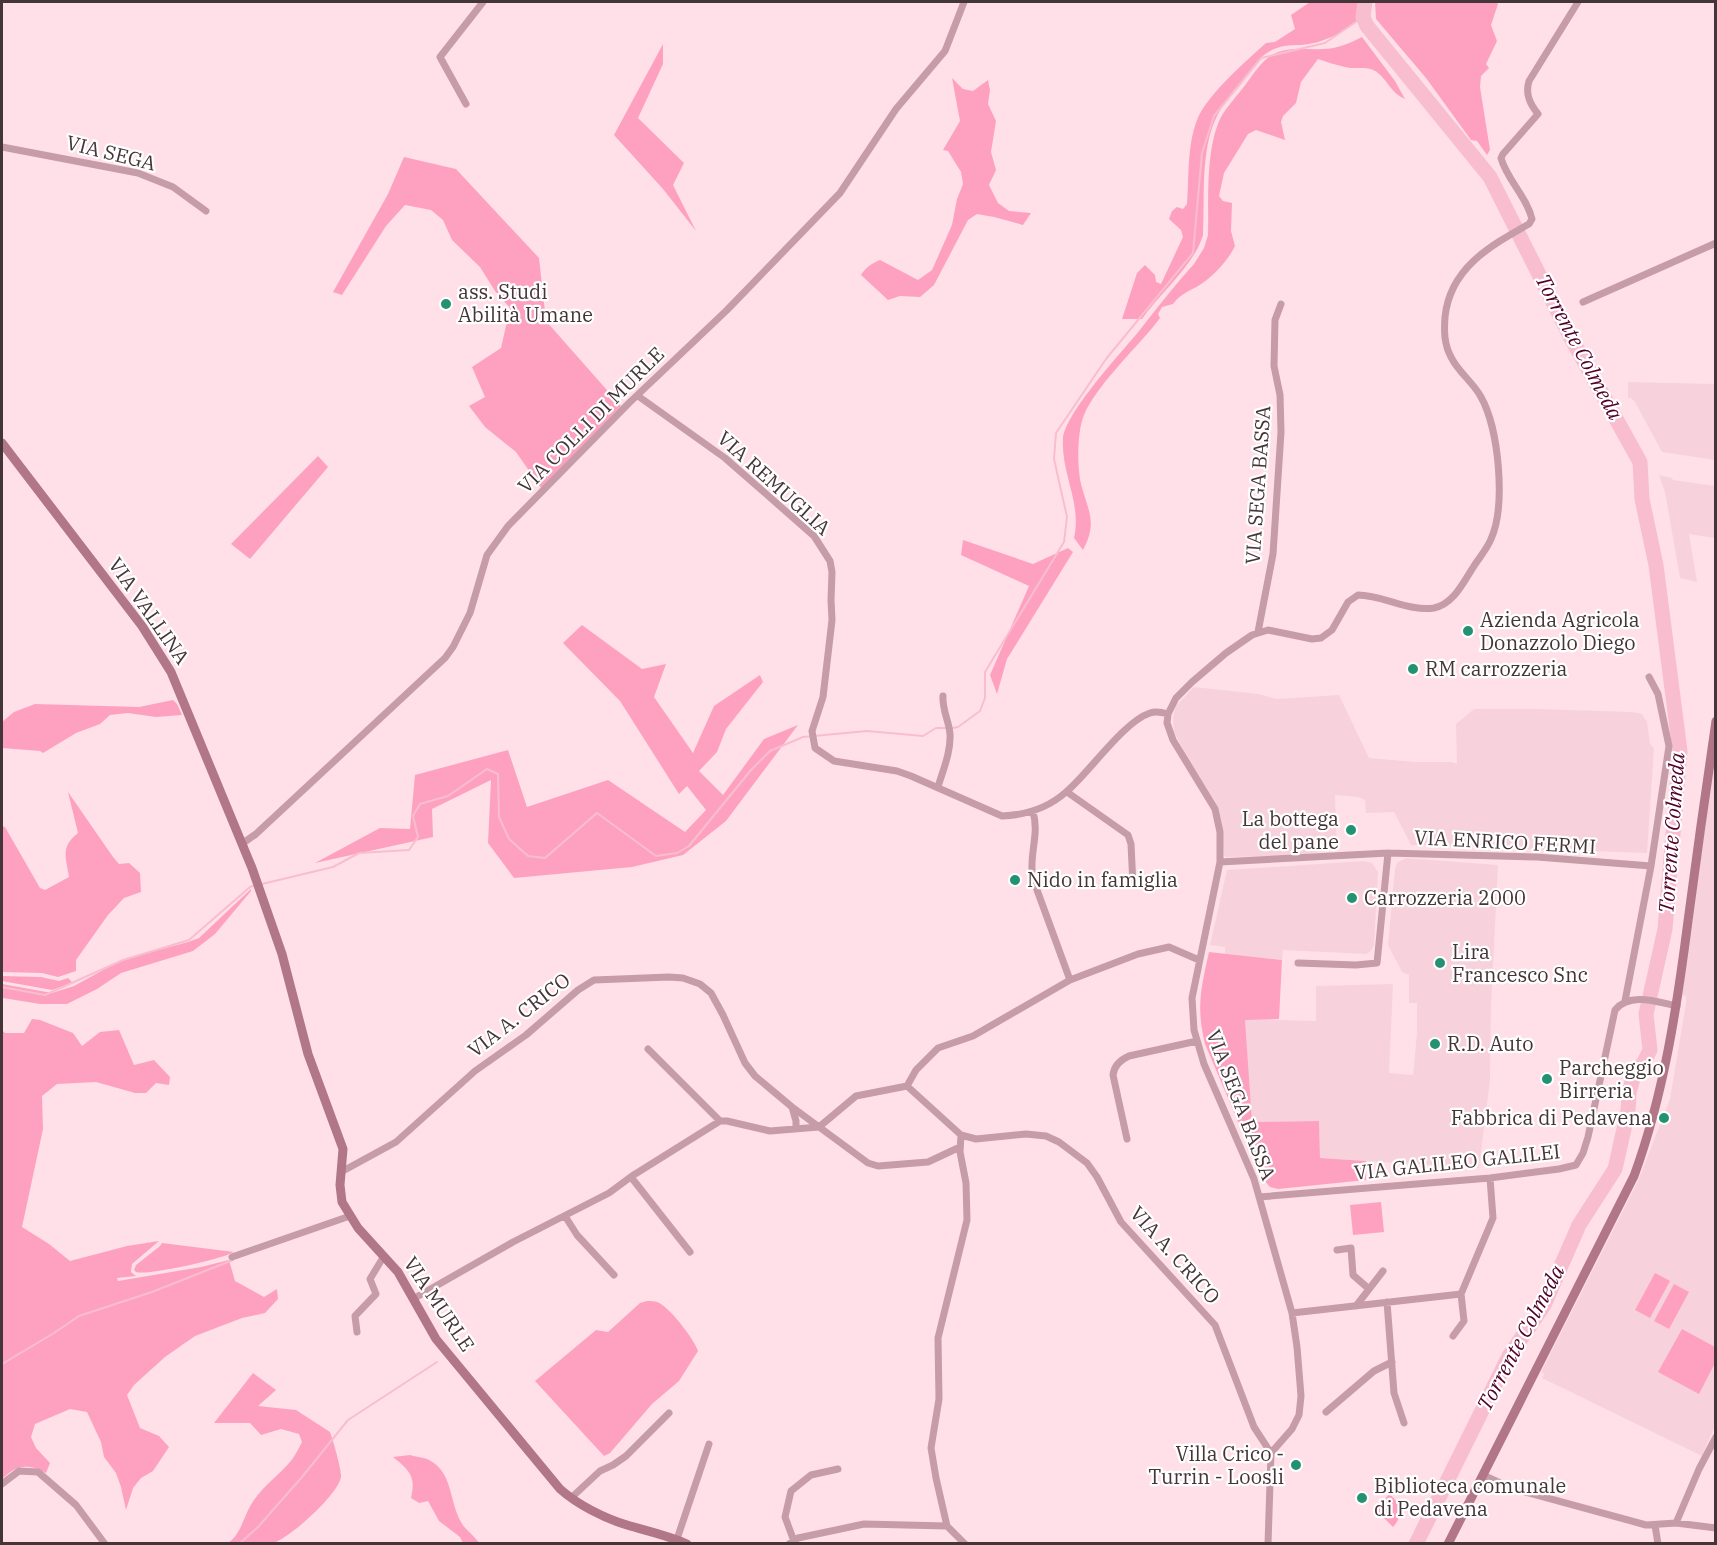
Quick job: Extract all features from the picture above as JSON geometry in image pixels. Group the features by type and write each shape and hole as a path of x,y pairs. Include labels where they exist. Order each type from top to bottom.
{"main road":[{"name":"VIA VALLINA","path":"2,443 159,650 171,672 246,852"},
{"path":"1448,1544 1634,1176 1660,1089 1677,1006 1716,721"},
{"name":"VIA MURLE","path":"246,852 282,954 308,1054 343,1149 340,1185 342,1202 350,1216 398,1272 436,1339 560,1489 571,1498 621,1523 682,1541"}],"street":[{"path":"466,104 440,57 483,2"},
{"name":"VIA COLLI DI MURLE","path":"246,852 243,843 256,834 445,658 470,613 481,568 490,550 523,510 727,310 840,193 896,109 945,51 964,2"},
{"path":"1168,714 1176,698 1207,668 1258,632 1268,630 1312,639 1321,638 1332,630 1347,602 1358,595 1422,608 1439,606 1457,592 1491,540 1497,518 1499,483 1494,435 1480,396 1450,356 1444,338 1444,327 1449,299 1462,271 1476,257 1529,224 1532,219 1501,158 1538,114 1528,98 1529,81 1578,2"},
{"name":"VIA SEGA","path":"2,147 138,173 173,188 206,211"},
{"path":"1583,302 1716,243"},
{"name":"VIA SEGA BASSA","path":"1258,632 1273,554 1281,432 1280,395 1274,366 1275,320 1281,304"},
{"name":"VIA REMUGLIA","path":"638,396 725,458 814,536 830,561 832,620 823,697 812,731 814,743 819,752 834,761 897,771 1002,816 1020,815 1033,812 1067,792 1141,717 1155,711 1168,714"},
{"path":"1649,677 1658,694 1669,746 1651,866 1625,1001 1634,999 1677,1006"},
{"path":"938,787 948,752 950,734 942,708 943,696"},
{"name":"VIA SEGA BASSA","path":"1168,714 1167,723 1173,740 1217,815 1221,840 1220,862 1192,998 1197,1041 1204,1064 1254,1179 1292,1314 1301,1387 1300,1408 1294,1426 1271,1453"},
{"path":"1067,792 1128,835 1131,844 1134,885"},
{"path":"1033,812 1036,837 1031,866 1033,879 1070,980"},
{"path":"1299,963 1356,965 1377,963 1388,853"},
{"name":"VIA ENRICO FERMI","path":"1220,862 1388,853 1537,857 1651,866"},
{"path":"413,1299 513,1242 609,1193 720,1121 762,1130 819,1127 856,1096 907,1086 916,1070 938,1048 973,1036 1070,980 1138,954 1168,947 1199,960"},
{"name":"VIA A. CRICO","path":"341,1172 396,1142 475,1071 526,1035 578,990 594,980 669,977 683,978 700,984 711,993 745,1063 755,1076 792,1107 868,1163 878,1166 928,1162 960,1147"},
{"name":"VIA GALILEO GALILEI","path":"1259,1197 1491,1178 1571,1167 1579,1162 1588,1137 1613,1018 1617,1007 1625,1001"},
{"path":"1127,1139 1113,1080 1113,1070 1120,1061 1129,1056 1197,1041"},
{"path":"648,1049 720,1121"},
{"path":"907,1086 961,1135 960,1147 966,1183 966,1220 938,1338 939,1399 931,1441 936,1478 947,1526 965,1544"},
{"path":"792,1107 796,1129"},
{"name":"VIA A. CRICO","path":"961,1135 976,1139 1026,1134 1046,1136 1059,1142 1093,1169 1121,1222 1215,1325 1254,1427 1271,1453"},
{"path":"631,1177 690,1252"},
{"path":"1453,1336 1464,1321 1461,1294 1493,1218 1491,1178"},
{"path":"232,1257 350,1216"},
{"path":"565,1216 578,1235 614,1275"},
{"path":"1336,1250 1351,1248 1353,1275 1369,1289"},
{"path":"357,1332 355,1316 376,1294 370,1279 384,1257"},
{"path":"1356,1306 1383,1271"},
{"path":"1292,1314 1461,1294"},
{"path":"1387,1302 1394,1393 1404,1424"},
{"path":"1326,1412 1374,1371 1392,1362"},
{"path":"571,1498 600,1471 626,1456 669,1413"},
{"path":"1676,1523 1699,1469 1716,1437"},
{"path":"682,1541 708,1444"},
{"path":"1268,1544 1271,1453"},
{"path":"838,1469 811,1475 791,1491 785,1517 793,1543 798,1538 864,1524 947,1526"},
{"path":"2,1484 19,1471 38,1472 76,1505 105,1544"},
{"path":"1483,1475 1511,1488 1646,1525 1676,1523 1716,1528"},
{"path":"1655,1525 1658,1544"}],"shaded area":[{"path":"1310,2 1369,2 1366,15 1340,33 1305,45 1285,46 1271,50 1253,67 1222,107 1212,129 1206,159 1203,235 1199,246 1193,257 1142,319 1122,319 1137,273 1145,265 1155,275 1156,282 1161,284 1183,237 1181,230 1169,219 1172,211 1177,207 1183,209 1187,204 1192,140 1202,111 1227,79 1266,43 1275,42 1295,29 1291,15"},
{"path":"1375,2 1497,2 1491,25 1497,41 1486,64 1489,68 1481,76 1480,87 1490,150 1487,155 1477,141 1471,140 1426,78 1376,19"},
{"path":"1362,37 1395,81 1405,99 1374,71 1366,68 1345,67 1318,59 1301,82 1296,103 1283,116 1281,122 1285,140 1256,130 1248,134 1224,173 1219,196 1223,201 1232,203 1231,231 1235,246 1221,266 1208,279 1173,304 1162,307 1158,314 1160,318 1105,382 1084,415 1078,449 1079,468 1091,524 1088,540 1083,550 1074,538 1076,525 1074,501 1063,452 1066,428 1083,399 1194,264 1204,248 1208,235 1210,159 1212,144 1221,117 1260,66 1278,52 1333,48"},
{"path":"663,44 663,64 638,118 684,163 673,185 696,231 663,189 614,135"},
{"path":"952,78 963,89 973,91 988,80 990,90 988,104 996,121 991,152 996,170 989,185 998,203 1009,211 1031,213 1023,225 977,214 968,220 934,285 920,297 900,296 888,300 861,275 865,270 880,260 918,280 932,270 952,225 957,199 963,184 961,172 948,151 943,150 960,121"},
{"path":"404,157 456,169 539,258 546,321 621,406 541,488 516,452 485,427 469,406 485,397 472,367 501,348 510,308 495,291 480,267 452,240 443,220 431,210 405,205 386,226 342,295 333,292 388,194"},
{"path":"1628,382 1715,384 1715,460 1662,452 1635,402 1628,398"},
{"path":"318,456 328,467 250,559 231,544"},
{"path":"1659,475 1673,480 1715,486 1715,538 1689,534 1697,582 1680,578 1665,492"},
{"path":"963,540 1033,564 1068,548 1073,552 1007,659 997,694 990,675 1029,586 961,555"},
{"path":"582,625 642,669 666,664 654,697 693,753 714,706 760,675 763,682 726,729 717,752 699,771 723,795 764,739 798,725 726,821 683,855 632,867 514,878 488,843 491,780 432,809 433,837 315,863 380,828 410,829 415,775 508,750 527,807 608,780 685,832 706,810 687,786 679,794 620,701 563,643"},
{"path":"1194,687 1259,694 1276,699 1339,695 1369,758 1415,762 1457,764 1456,724 1474,709 1538,709 1642,714 1647,722 1650,744 1654,748 1647,853 1411,845 1394,812 1366,813 1365,800 1358,797 1335,795 1337,850 1287,856 1226,857 1221,823 1174,732 1173,718 1176,706"},
{"path":"173,700 182,715 156,717 128,713 110,715 100,724 76,733 43,753 2,748 2,722 14,712 35,704 139,707"},
{"path":"1715,754 1715,1426 1702,1456 1542,1378 1544,1374 1541,1372 1638,1181 1670,1099 1686,1003 1686,996 1682,995"},
{"path":"68,792 119,864 129,863 140,873 141,892 124,898 108,915 76,960 76,971 58,977 42,973 2,972 2,826 5,827 40,888 45,890 69,877 66,848 78,833"},
{"path":"1406,858 1498,865 1490,1080 1479,1168 1320,1158 1319,1121 1251,1122 1244,1019 1316,1021 1316,986 1393,984 1389,1073 1413,1075 1417,1003 1409,1003 1409,975 1402,972 1388,945 1395,869 1397,863"},
{"path":"1364,861 1372,863 1378,872 1374,945 1366,954 1283,950 1282,960 1225,955 1225,947 1210,945 1227,870"},
{"path":"251,889 215,934 193,951 121,973 97,989 67,1004 40,1004 2,999 2,984 52,993 74,986 114,964 199,938"},
{"path":"1209,952 1282,960 1279,1019 1245,1020 1252,1122 1319,1121 1320,1158 1366,1161 1366,1180 1278,1189 1270,1187 1262,1178 1205,1044 1200,1008"},
{"path":"2,976 41,977 59,981 68,978 73,983 52,990 2,981"},
{"path":"32,1019 73,1033 82,1046 100,1032 119,1030 134,1065 154,1060 170,1077 169,1085 156,1083 146,1093 135,1093 96,1082 57,1084 42,1096 43,1129 22,1227 70,1261 127,1246 159,1241 132,1264 131,1272 136,1276 117,1278 118,1281 229,1260 235,1281 264,1297 277,1289 278,1299 265,1313 242,1318 195,1336 165,1357 134,1385 127,1395 140,1428 159,1436 169,1447 153,1471 141,1478 133,1488 126,1510 116,1473 104,1457 101,1442 87,1412 70,1409 35,1424 31,1437 36,1448 50,1463 46,1473 34,1468 23,1467 12,1471 2,1479 2,1030 5,1033 24,1033"},
{"path":"1381,1202 1384,1232 1353,1235 1350,1205"},
{"path":"162,1243 234,1252 185,1266 154,1272 136,1272 134,1270 136,1265"},
{"path":"1655,1273 1670,1281 1650,1318 1635,1310"},
{"path":"1674,1284 1689,1292 1669,1329 1654,1321"},
{"path":"657,1302 668,1310 686,1331 698,1351 679,1381 652,1404 610,1453 604,1456 535,1381 596,1330 608,1332 640,1303"},
{"path":"1682,1329 1715,1347 1715,1363 1699,1394 1658,1372"},
{"path":"253,1373 276,1390 258,1406 296,1410 330,1432 341,1474 338,1485 312,1515 289,1534 271,1544 228,1543 239,1530 256,1497 294,1457 302,1442 299,1434 281,1429 261,1435 250,1423 214,1423"},
{"path":"410,1455 425,1458 437,1465 447,1479 461,1522 479,1543 463,1543 460,1537 439,1521 428,1501 419,1503 411,1498 413,1484 410,1474 393,1457"},
{"path":"1389,1494 1400,1509 1399,1518 1393,1527 1376,1510"}],"waterway":[{"name":"Torrente Colmeda","path":"1365,2 1363,17 1367,26 1490,177 1570,336 1640,462 1642,499 1656,565 1680,751 1665,929 1646,1014 1650,1050 1643,1064 1635,1071 1615,1169 1579,1225 1544,1305 1509,1356 1416,1544"},
{"path":"952,728 958,727 980,711 985,698 985,672 1064,542 1067,517 1054,459 1056,433 1106,359 1193,253 1202,153 1214,116 1261,58 1325,43 1363,17"},
{"path":"262,884 333,867 359,853 409,850 418,837 413,816 420,804 448,796 487,769 498,774 499,817 509,839 528,856 545,858 597,813 656,856 677,853 689,846 751,770 770,751 803,737 867,731 923,736 936,728 947,728"},
{"path":"2,987 45,995 123,960 189,940 250,887 256,885"},
{"path":"2,1364 79,1316 152,1292 233,1260"},
{"path":"239,1544 258,1527 302,1477 348,1420 437,1362"}],"place":[{"name":"ass. Studi Abilità Umane","path":"446,304"},
{"name":"Azienda Agricola Donazzolo Diego","path":"1468,631"},
{"name":"RM carrozzeria","path":"1413,669"},
{"name":"La bottega del pane","path":"1351,830"},
{"name":"Nido in famiglia","path":"1015,880"},
{"name":"Carrozzeria 2000","path":"1352,898"},
{"name":"Lira Francesco Snc","path":"1440,963"},
{"name":"R.D. Auto","path":"1435,1044"},
{"name":"Parcheggio Birreria","path":"1547,1079"},
{"name":"Fabbrica di Pedavena","path":"1664,1118"},
{"name":"Villa Crico - Turrin - Loosli","path":"1296,1465"},
{"name":"Biblioteca comunale di Pedavena","path":"1362,1498"}]}
